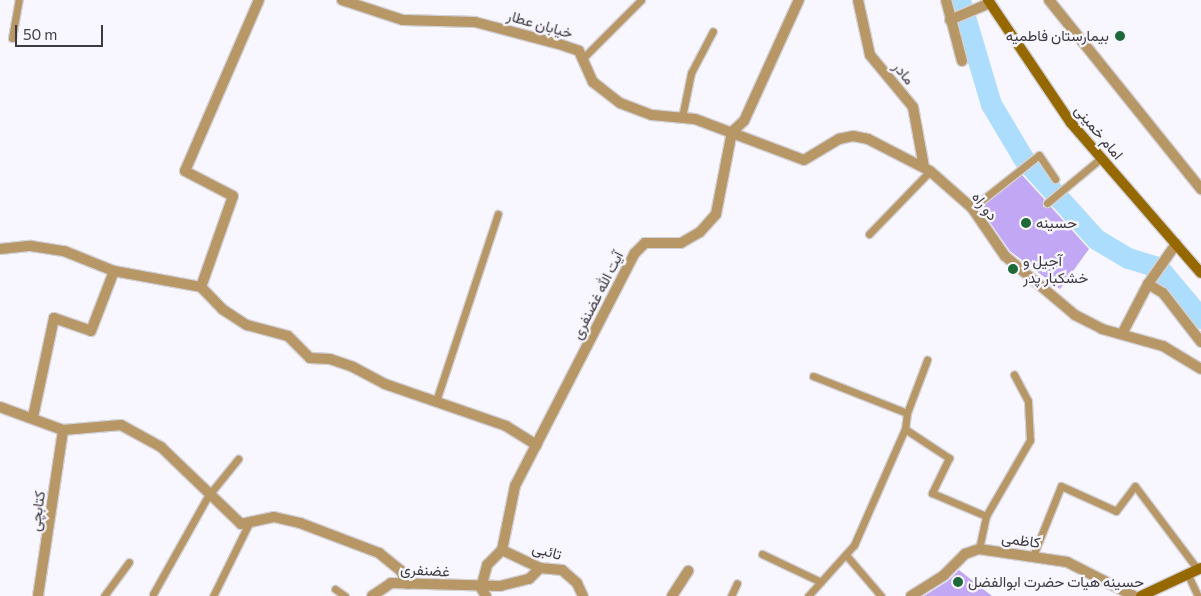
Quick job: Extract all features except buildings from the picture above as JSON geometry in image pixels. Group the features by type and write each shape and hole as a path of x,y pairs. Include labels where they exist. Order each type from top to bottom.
{"main road":[{"name":"امام خمینی","path":"989,2 1022,56 1102,158 1201,272"},
{"path":"1141,596 1199,569"}],"street":[{"path":"201,287 233,196 185,171 259,0"},
{"name":"خیابان عطار","path":"342,0 403,20 475,22 559,44 579,51 594,82 605,94 652,114 682,117 732,132"},
{"name":"آیت الله غضنفری","path":"502,546 515,486 635,254 645,243 681,243 700,232 716,214 732,132 744,121 799,0"},
{"name":"مادر","path":"858,0 870,55 913,107 927,169"},
{"path":"946,0 962,61"},
{"path":"1049,0 1201,189"},
{"path":"950,20 989,2"},
{"name":"دو راه","path":"732,132 804,160 854,136 927,169 972,208 991,239 1020,270 1075,315 1122,334 1163,346 1201,368"},
{"path":"1122,334 1151,280 1176,244"},
{"path":"0,249 31,246 64,251 114,271 201,287 222,309 247,325 288,336 310,358 330,359 436,401 506,426 537,445"},
{"path":"33,417 54,318 91,332 114,271"},
{"path":"1151,280 1201,342"},
{"path":"0,407 33,417 63,430 121,425 161,447 208,496 241,524 274,517 300,523 379,553 400,570 408,584"},
{"name":"کتابچی","path":"38,596 63,430"},
{"path":"484,592 487,565 502,546"},
{"name":"تائبی","path":"502,546 540,568 562,570 577,582 583,596"},
{"name":"کاظمی","path":"911,596 944,575 965,554 979,549 1067,562 1134,596"},
{"name":"غضنفری","path":"372,596 392,583 484,592 529,579 540,568"},
{"path":"672,596 688,571"}],"lane":[{"path":"12,38 19,0"},
{"path":"583,58 641,0"},
{"path":"682,117 691,73 714,31"},
{"path":"972,208 1039,156 1055,179"},
{"path":"1047,202 1102,158"},
{"path":"870,234 927,169"},
{"path":"436,401 498,214"},
{"path":"808,596 854,545 905,429 906,413 928,360"},
{"path":"979,549 986,516 1030,440 1028,401 1014,375"},
{"path":"813,376 906,413"},
{"path":"905,429 949,458 932,494 986,516"},
{"path":"154,594 208,496 238,459"},
{"path":"1033,556 1061,486 1116,511 1135,486 1199,569"},
{"path":"213,596 249,523"},
{"path":"762,554 821,582"},
{"path":"846,555 881,596"},
{"path":"104,596 129,562"},
{"path":"1188,575 1198,596"},
{"path":"731,596 737,583"},
{"path":"335,589 345,596"}],"waterway":[{"path":"960,0 991,104 1023,158 1096,239 1128,258 1158,267 1201,318"}],"place":[{"name":"بیمارستان فاطمیه","path":"1120,36"},
{"name":"حسینه","path":"1026,223"},
{"name":"آجیل و خشکبار پدر","path":"1013,269"},
{"name":"حسینه هیات حضرت ابوالفضل","path":"958,582"}]}
